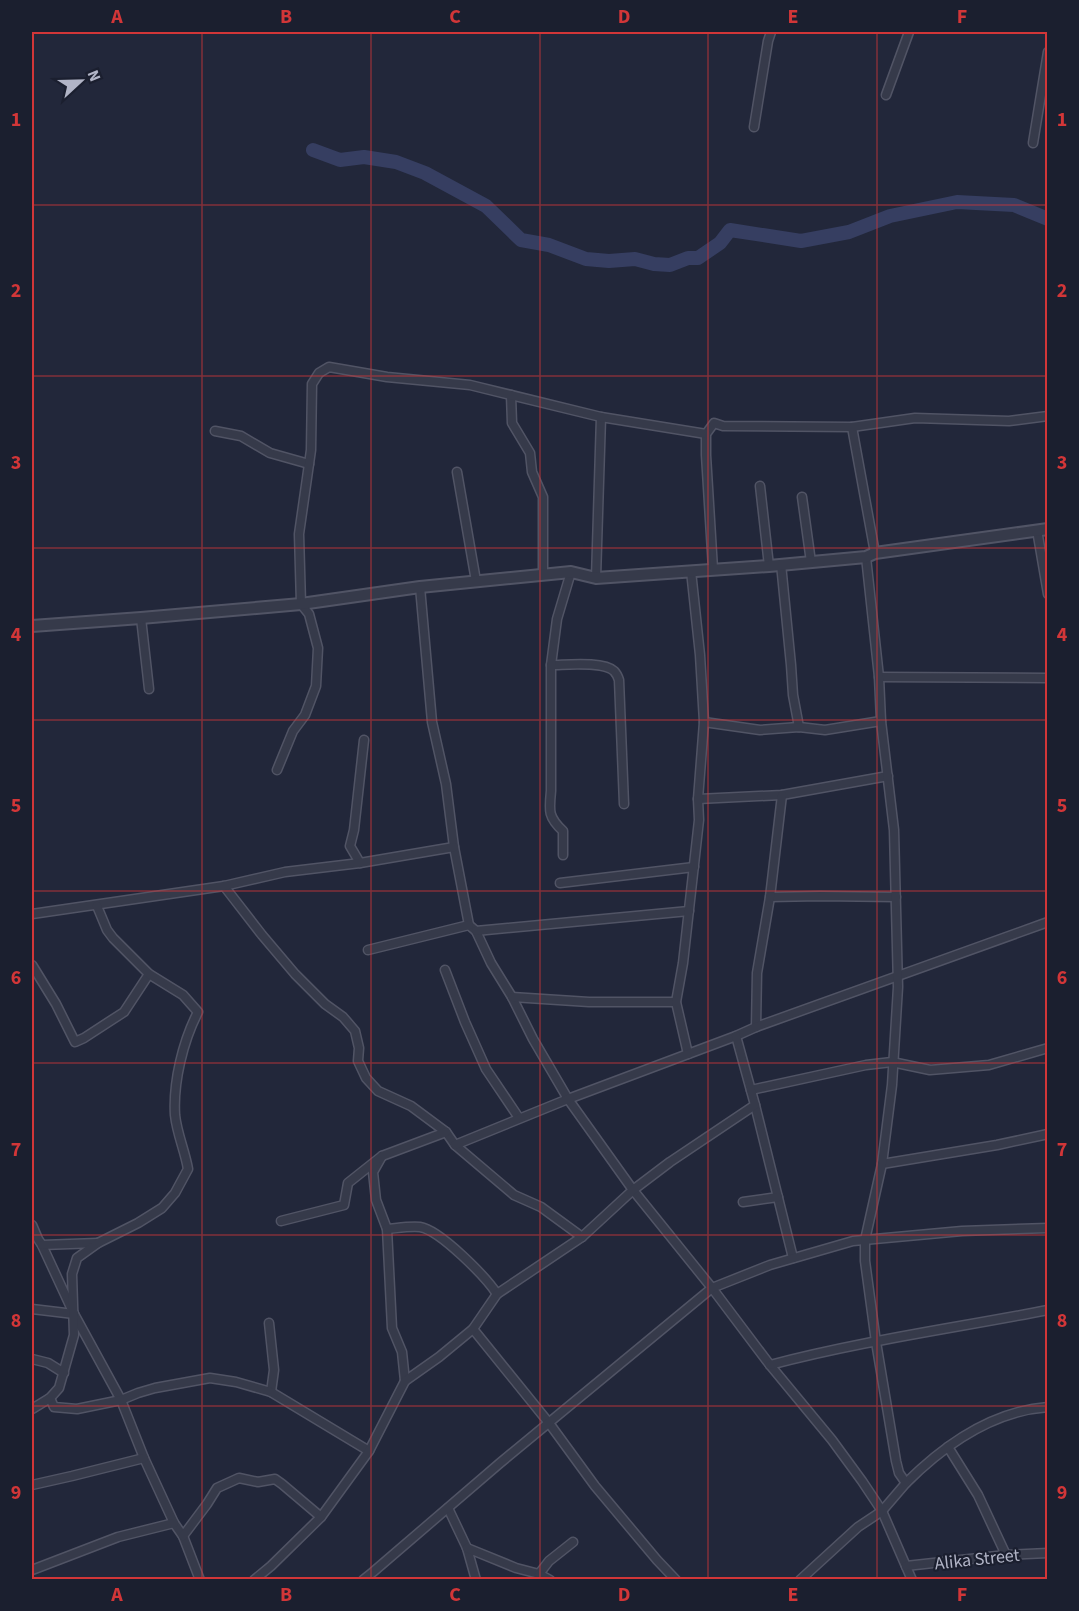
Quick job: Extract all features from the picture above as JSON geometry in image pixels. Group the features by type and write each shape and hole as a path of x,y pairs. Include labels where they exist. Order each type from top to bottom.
{"street":[{"path":"754,127 771,32"},
{"path":"885,95 909,32"},
{"path":"1033,143 1047,52"},
{"path":"277,770 293,731 305,715 316,686 318,648 309,614 301,604 299,534 311,441 312,384 319,373 329,366 387,377 470,385 601,417 706,434"},
{"path":"511,395 512,423 530,453 532,472 543,497 543,574"},
{"path":"713,568 706,434 714,423 723,426 852,426 915,418 977,422 1047,416"},
{"path":"596,578 601,417"},
{"path":"852,426 871,555 881,721 894,830 898,975 891,1085 882,1164 865,1240 865,1261 896,1461 899,1473 906,1482"},
{"path":"215,431 241,436 270,453 309,464"},
{"path":"457,472 476,581"},
{"path":"760,486 769,566"},
{"path":"802,496 811,562"},
{"path":"32,626 301,604 420,587 543,574 572,572 596,578 713,568 769,566 871,555 1042,530 1047,594"},
{"path":"781,564 793,695 799,727"},
{"path":"688,1054 676,1002 683,963 699,820 698,799 704,722 691,571"},
{"path":"563,855 563,831 554,823 549,811 551,791 550,665 557,619 572,572"},
{"path":"420,587 432,722 446,784 453,847 469,925 477,931 491,963 568,1099 633,1190 862,1481 882,1511 912,1580"},
{"path":"141,618 149,689"},
{"path":"550,665 592,664 616,673 619,680 624,804"},
{"path":"879,677 1047,678"},
{"path":"704,722 760,730 799,727 825,730 881,721"},
{"path":"360,863 350,846 354,830 364,741"},
{"path":"698,799 782,795 888,776"},
{"path":"756,1027 757,974 770,897 782,795"},
{"path":"32,914 224,886 285,872 360,863 453,847"},
{"path":"560,883 694,867"},
{"path":"224,886 295,974 343,1017 355,1031 359,1048 358,1061 366,1078 378,1091 411,1106 446,1132 455,1145 514,1195 541,1207 582,1237"},
{"path":"770,897 896,897"},
{"path":"32,1409 50,1398 59,1388 64,1373 74,1335 72,1274 77,1258 98,1243 162,1208 175,1193 188,1169 175,1116 176,1091 188,1033 198,1012 183,995 149,974 107,930 97,906"},
{"path":"477,931 689,911"},
{"path":"455,1145 756,1027 1047,922"},
{"path":"368,950 469,925"},
{"path":"32,965 56,1004 75,1042 124,1012 149,974"},
{"path":"445,970 486,1069 519,1118"},
{"path":"512,997 589,1002 676,1002"},
{"path":"736,1036 793,1258"},
{"path":"751,1090 866,1065 892,1062 930,1070 989,1065 1047,1048"},
{"path":"254,1580 321,1517 369,1450 405,1381 472,1329 497,1294 582,1237 633,1190 670,1161 755,1106"},
{"path":"281,1221 344,1205 348,1183 382,1156 446,1132"},
{"path":"882,1164 997,1145 1047,1134"},
{"path":"382,1156 373,1172 376,1200 387,1228 392,1328 402,1352 405,1381"},
{"path":"743,1202 778,1197"},
{"path":"32,1225 37,1241 74,1314 121,1400 144,1458 174,1524 183,1536 200,1580"},
{"path":"387,1228 422,1227 465,1258 488,1281 497,1294"},
{"path":"363,1580 500,1463 712,1288 793,1258 853,1241 963,1231 1047,1228"},
{"path":"37,1241 98,1243"},
{"path":"32,1309 74,1314"},
{"path":"770,1365 925,1331 1047,1310"},
{"path":"269,1323 274,1370 271,1392"},
{"path":"472,1329 549,1423 595,1486 676,1580"},
{"path":"32,1359 48,1363 64,1373"},
{"path":"50,1398 54,1407 77,1409 121,1400 155,1388 210,1378 236,1382 271,1392 369,1450"},
{"path":"805,1578 858,1527 882,1511 927,1461 981,1425 1033,1408 1047,1407"},
{"path":"948,1447 978,1495 1006,1555"},
{"path":"32,1485 144,1458"},
{"path":"183,1536 217,1488 239,1478 258,1482 274,1479 321,1517"},
{"path":"448,1508 467,1548 476,1580"},
{"path":"32,1570 118,1537 174,1524"},
{"path":"539,1574 549,1561 573,1542"},
{"path":"467,1548 550,1580"},
{"name":"Alika Street","path":"906,1566 1047,1552"}],"waterway":[{"path":"313,150 340,160 364,157 396,162 425,173 486,206 521,240 549,245 586,259 609,261 635,259 670,265 688,258 698,258 720,243 730,230 801,241 849,232 890,216 957,202 1014,205 1048,219"}]}
